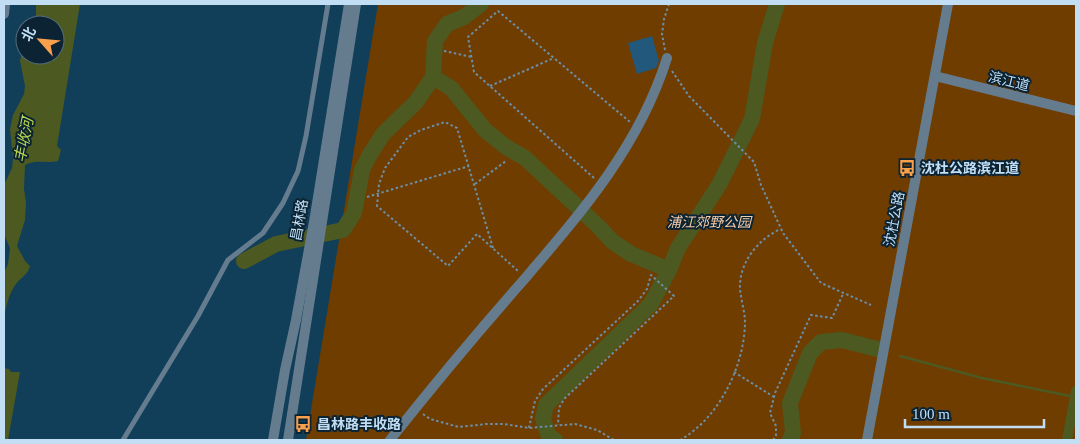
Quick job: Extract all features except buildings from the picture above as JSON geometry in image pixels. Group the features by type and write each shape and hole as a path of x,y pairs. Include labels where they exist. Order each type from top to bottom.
{"street":[{"path":"4,14 5,4"},
{"name":"昌林路","path":"318,221 349,4"},
{"name":"昌林路","path":"288,440 313,250 356,4"},
{"name":"沈杜公路","path":"867,440 948,4"},
{"path":"390,440 575,220 602,184 638,128 658,89 667,58"},
{"name":"滨江道","path":"935,76 1076,111"},
{"name":"昌林路","path":"273,440 285,370 313,250"}],"lane":[{"path":"123,440 198,316 228,260 263,233 283,203 298,171 306,136 328,4"}],"path":[{"path":"669,4 662,34 673,75 689,96 754,162 761,185 780,229 803,262 821,283 871,305"},
{"path":"602,184 474,72 468,37 498,11 638,128"},
{"path":"444,51 472,57"},
{"path":"490,86 554,58"},
{"path":"493,248 457,128 445,122 421,130 408,137 385,168 379,184 377,206 448,266 477,234 526,277"},
{"path":"475,184 506,162"},
{"path":"368,197 469,166"},
{"path":"680,440 694,432 705,421 717,405 734,372 739,357 745,323 740,290 742,271 758,244 768,235 780,229"},
{"path":"530,428 535,401 543,389 638,301 647,289 651,275 674,296 564,398 559,408 558,426"},
{"path":"773,440 776,436 776,426 770,413 774,397 811,315 832,318 844,294"},
{"path":"734,372 774,397"},
{"path":"415,409 430,419 459,427 504,424 530,428 575,424 597,430 614,440"}],"green space":[{"name":"浦江郊野公园","path":"378,4 1076,4 1076,440 306,440"}],"water":[{"name":"丰收河","path":"36,4 80,4 57,146 61,150 58,161 34,162 25,165 25,220 17,246 30,266 11,292 4,318 4,273 8,264 10,248 4,234 4,185 12,168 10,129 13,115 24,94 25,86 21,65 65,65 65,15 36,15"},
{"path":"4,368 9,369 11,372 20,372 8,440 4,440"}],"waterway":[{"path":"244,261 276,244 343,230 354,213 362,170 369,156 383,134 416,102 433,77 435,41 447,24 464,17 481,4"},
{"path":"555,440 549,437 543,419 546,405 651,304 678,248 719,185 752,119 765,43 777,4"},
{"path":"433,77 451,88 485,130 506,147 525,158 613,242 631,254 669,270"},
{"path":"790,440 793,433 790,403 810,353 821,342 842,340 877,349"},
{"path":"900,356 982,378 1075,397"},
{"path":"1067,440 1076,391"}],"place":[{"name":"沈杜公路滨江道","path":"907,168"},
{"name":"昌林路丰收路","path":"303,424"}]}
